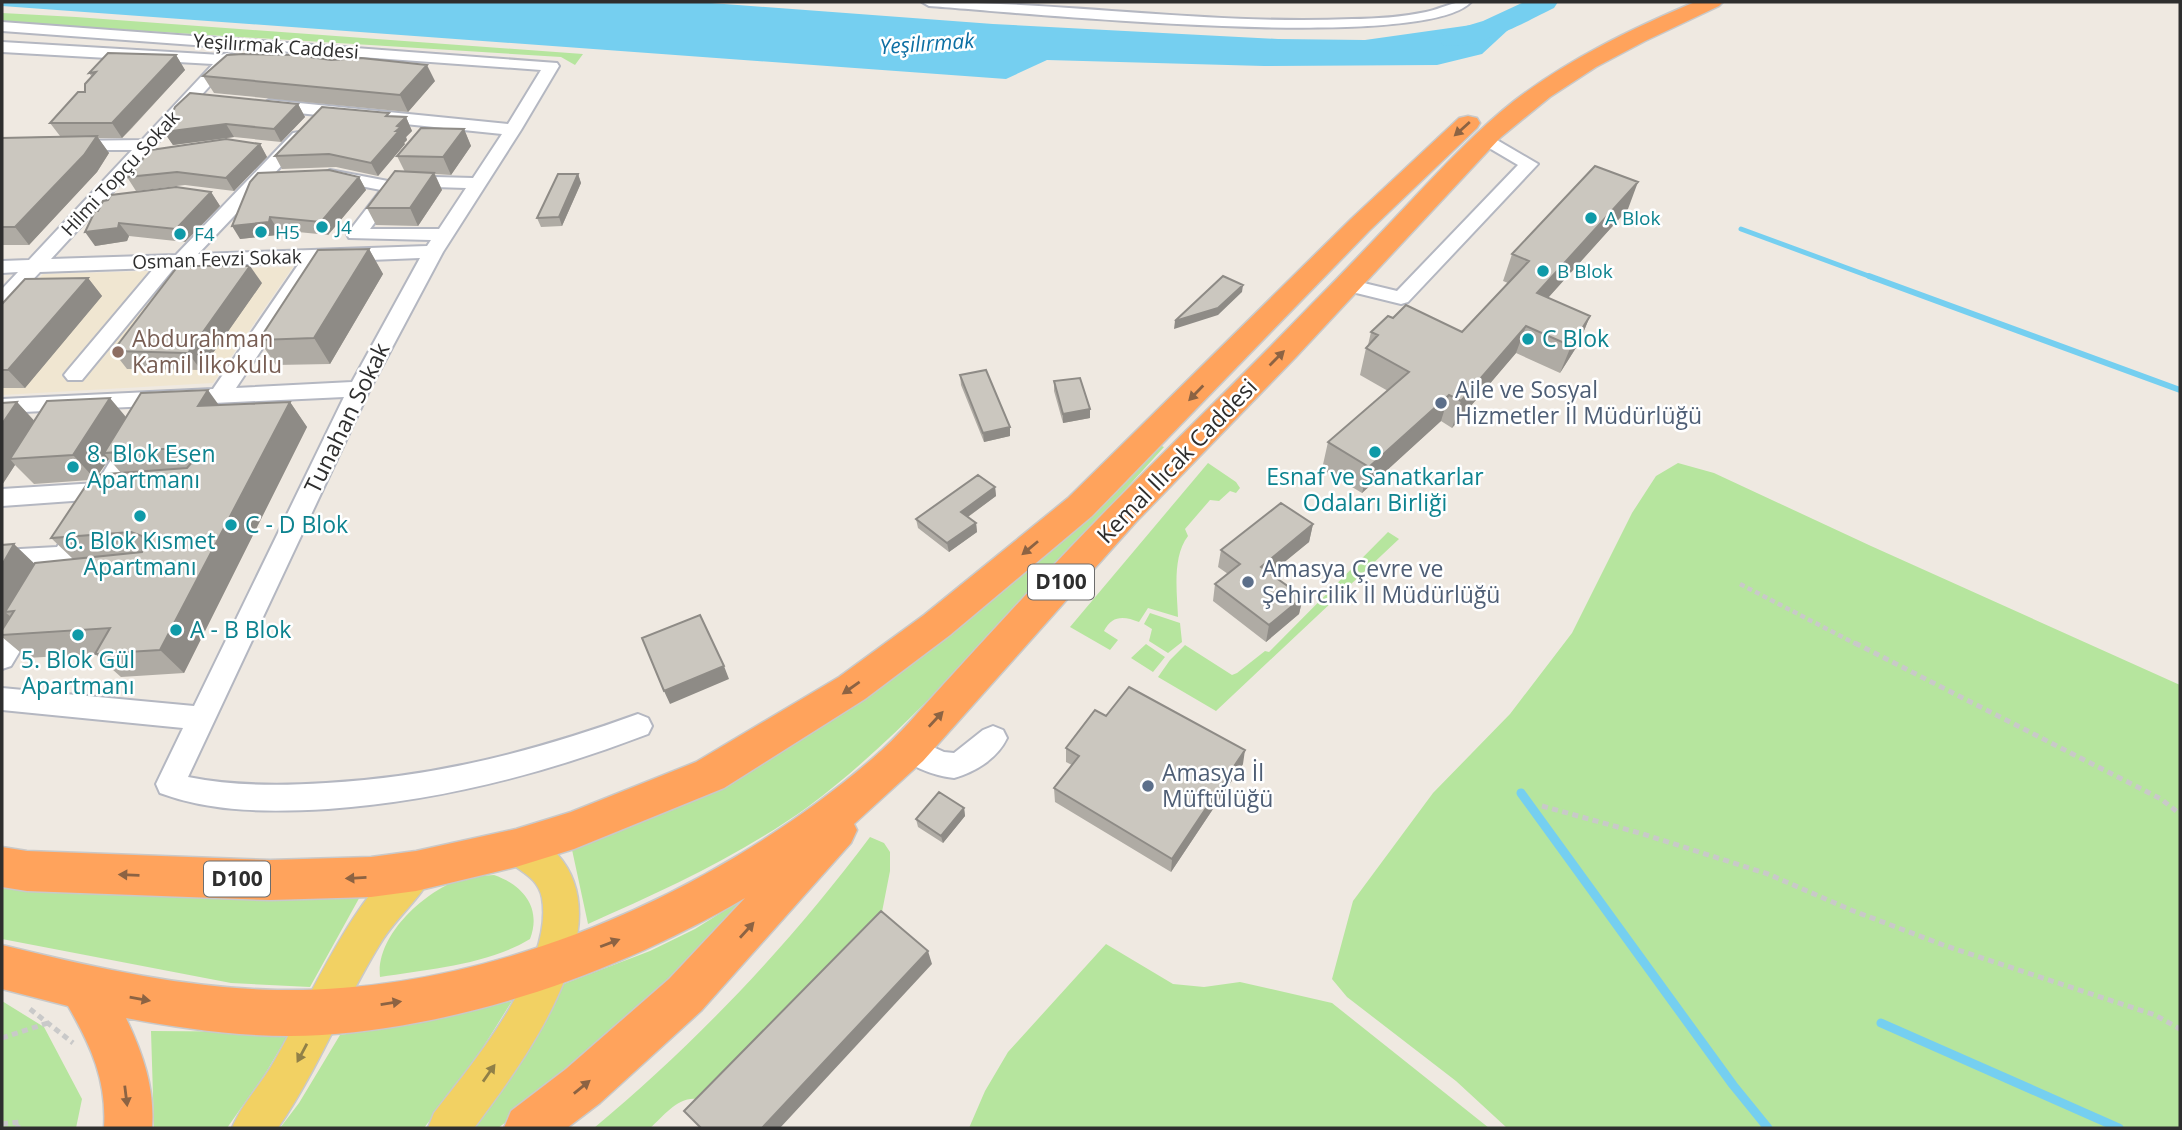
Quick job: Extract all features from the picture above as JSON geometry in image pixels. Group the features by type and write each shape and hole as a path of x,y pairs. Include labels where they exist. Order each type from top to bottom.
{"highway":[{"name":"Kemal Ilıcak Caddesi","path":"416,872 472,860 575,830 710,775 852,688 937,625 1080,507 1360,225 1468,122 1570,56 1665,2"},
{"name":"Kemal Ilıcak Caddesi","path":"323,1012 393,1003 455,991 550,965 619,940 677,913 738,879 834,815 899,758 1124,513 1347,285 1468,153 1522,106 1590,62 1659,24 1712,2"},
{"path":"528,1128 583,1086 685,995 801,871 899,758"},
{"name":"D100","path":"2,867 27,871 270,880 371,877 416,872"},
{"name":"D100","path":"11,984 83,988 169,1004 323,1012"},
{"path":"83,988 110,1034 122,1067 128,1128"}],"main road":[{"path":"449,1128 511,1041 535,1002 559,941 562,904 558,886 548,869 537,858 516,848"},
{"path":"253,1128 288,1078 366,932 386,904 416,872"}],"street":[{"path":"929,2 1217,20 1352,24 1430,16 1464,2"},
{"name":"Yeşilırmak Caddesi","path":"2,26 547,73"},
{"name":"Hilmi Topçu Sokak","path":"2,301 93,203 149,153 238,45"},
{"path":"2,47 252,62"},
{"path":"335,67 547,73"},
{"name":"Tunahan Sokak","path":"547,73 438,243 359,389 170,784 216,796 264,800 404,791 459,782 524,766 638,726"},
{"path":"192,98 218,100"},
{"path":"258,104 324,111 429,133 510,134"},
{"path":"75,374 175,261 239,200 324,111"},
{"path":"1347,285 1401,298 1529,164 1485,138"},
{"path":"55,145 149,153"},
{"path":"260,148 285,151"},
{"path":"311,176 398,173 478,183"},
{"path":"398,173 356,234 438,243"},
{"path":"219,396 319,256 398,173"},
{"path":"260,178 285,177"},
{"path":"212,197 239,200"},
{"path":"93,203 119,200"},
{"name":"Osman Fevzi Sokak","path":"2,267 319,256 438,243"},
{"path":"2,405 359,389"},
{"path":"2,658 64,569 103,491 160,398"},
{"path":"56,426 71,402"},
{"path":"5,502 26,473"},
{"path":"5,502 131,489"},
{"path":"2,559 64,569"},
{"path":"2,699 202,718"},
{"path":"899,758 957,766 967,763 993,738"}],"path":[{"path":"1740,584 2161,799 2180,814"},
{"path":"1542,806 1643,834 1768,874 1851,910 1946,946 2155,1015 2180,1029"},
{"path":"11,984 48,1023 82,1051"},
{"path":"2,1038 48,1023"},
{"path":"2,1124 20,1122 18,1128"}],"shaded area":[{"name":"Abdurahman Kamil İlkokulu","path":"293,267 213,383 2,395 2,321 43,274"}],"green space":[{"path":"2,13 583,54 575,65 561,57 2,22"},
{"path":"1157,444 1164,447 928,700 858,766 809,806 757,840 674,885 588,924 571,845 665,808"},
{"path":"1208,463 1236,482 1240,488 1236,493 1230,491 1219,501 1210,500 1185,529 1188,536 1180,554 1177,575 1178,617 1148,608 1139,622 1119,618 1111,622 1104,631 1118,640 1110,650 1070,627"},
{"path":"1678,463 1714,473 2180,685 2180,1128 1507,1128 1456,1081 1347,997 1332,979 1353,901 1433,793 1510,714 1572,633 1632,513 1656,476"},
{"path":"1388,532 1399,539 1216,711 1158,677 1185,645 1232,675 1237,673 1265,651 1269,652"},
{"path":"1150,613 1180,623 1182,642 1168,653 1149,641 1152,629 1144,624"},
{"path":"1146,644 1165,657 1153,672 1131,658"},
{"path":"870,837 884,843 890,852 890,871 881,917 702,1100 680,1102 650,1128 594,1128 670,1061 741,990 807,916"},
{"path":"494,875 514,885 527,899 534,917 530,939 495,955 476,960 380,977 386,945 395,929 421,902 452,882 470,876"},
{"path":"2,882 77,888 362,893 310,987 231,983 2,939"},
{"path":"765,885 674,980 533,1102 498,1128 473,1128 522,1054 561,985 650,951 695,929"},
{"path":"1106,944 1173,984 1204,987 1240,982 1332,1003 1489,1128 969,1128 985,1091 1008,1052"},
{"path":"2,1001 44,1027 82,1099 76,1128 2,1128"},
{"path":"512,1001 472,1065 424,1128 280,1128 299,1103 340,1035 424,1021"},
{"path":"151,1031 290,1032 265,1074 227,1128 154,1128"}],"water":[{"path":"2,2 698,2 993,24 1278,39 1365,40 1521,18 1482,54 1437,65 1264,66 1047,60 1006,79 2,6"}],"building":[{"path":"108,53 176,55 112,123 50,123 78,92 85,92 85,84 96,72 89,73"},
{"path":"227,55 296,55 331,60 361,58 427,65 400,95 203,76"},
{"path":"190,93 298,104 274,129 226,124 164,132 175,107"},
{"path":"322,107 406,117 397,126 401,127 396,131 399,131 371,163 329,154 275,156"},
{"path":"421,128 464,129 443,157 397,156"},
{"path":"97,136 84,155 15,227 2,227 2,138"},
{"path":"226,139 260,144 226,178 177,172 127,177 151,150"},
{"path":"1595,166 1638,182 1537,293 1590,316 1571,346 1526,326 1461,401 1449,395 1369,467 1328,442 1409,372 1366,348 1378,335 1371,332 1388,316 1393,318 1406,305 1462,332 1529,261 1512,254"},
{"path":"329,170 359,177 321,222 270,217 269,222 232,226 250,182 258,173"},
{"path":"395,171 434,173 410,208 367,208"},
{"path":"558,174 578,174 559,217 537,218"},
{"path":"176,187 211,192 176,229 119,223 118,228 85,232 95,211 98,211 103,201 108,200 111,195"},
{"path":"369,249 314,338 259,340 318,250"},
{"path":"178,266 250,266 188,353 113,351"},
{"path":"1223,276 1243,285 1218,308 1175,321"},
{"path":"88,278 8,370 2,370 2,304 25,279"},
{"path":"986,370 1010,427 983,433 960,375"},
{"path":"1080,378 1090,409 1063,414 1054,381"},
{"path":"208,390 198,406 290,402 160,650 95,654 110,628 2,635 2,630 14,611 5,612 35,563 142,552 145,543 142,536 131,532 51,538 93,475 187,468 193,461 189,452 178,448 104,453 141,393"},
{"path":"110,398 73,455 10,459 47,401"},
{"path":"17,402 2,424 2,403"},
{"path":"978,475 995,487 961,512 976,523 947,543 916,519"},
{"name":"Amasya Çevre ve Şehircilik İl Müdürlüğü","path":"1281,503 1313,524 1261,567 1303,597 1269,625 1215,584 1240,564 1221,550"},
{"path":"14,544 2,565 2,545"},
{"path":"700,615 724,666 664,691 642,638"},
{"name":"Amasya İl Müftülüğü","path":"1129,687 1245,750 1172,859 1054,788 1079,756 1066,748 1095,710 1106,716"},
{"path":"939,792 964,808 941,836 916,819"},
{"path":"881,911 928,951 762,1128 701,1128 684,1111"}],"waterway":[{"name":"Yeşilırmak","path":"1453,39 1493,27 1545,2"},
{"path":"1741,229 1874,278"},
{"path":"1869,276 2180,390"},
{"path":"1521,793 1733,1085 1768,1128"},
{"path":"1881,1023 2119,1128"}],"place":[{"name":"A Blok","path":"1591,218"},
{"name":"J4","path":"322,227"},
{"name":"H5","path":"261,232"},
{"name":"F4","path":"180,234"},
{"name":"B Blok","path":"1543,271"},
{"name":"C Blok","path":"1528,339"},
{"name":"Abdurahman Kamil İlkokulu","path":"118,352"},
{"name":"Aile ve Sosyal Hizmetler İl Müdürlüğü","path":"1441,403"},
{"name":"Esnaf ve Sanatkarlar Odaları Birliği","path":"1375,452"},
{"name":"8. Blok Esen Apartmanı","path":"73,467"},
{"name":"6. Blok Kısmet Apartmanı","path":"140,516"},
{"name":"C - D Blok","path":"231,525"},
{"name":"Amasya Çevre ve Şehircilik İl Müdürlüğü","path":"1248,582"},
{"name":"A - B Blok","path":"176,630"},
{"name":"5. Blok Gül Apartmanı","path":"78,635"},
{"name":"Amasya İl Müftülüğü","path":"1148,786"}]}
